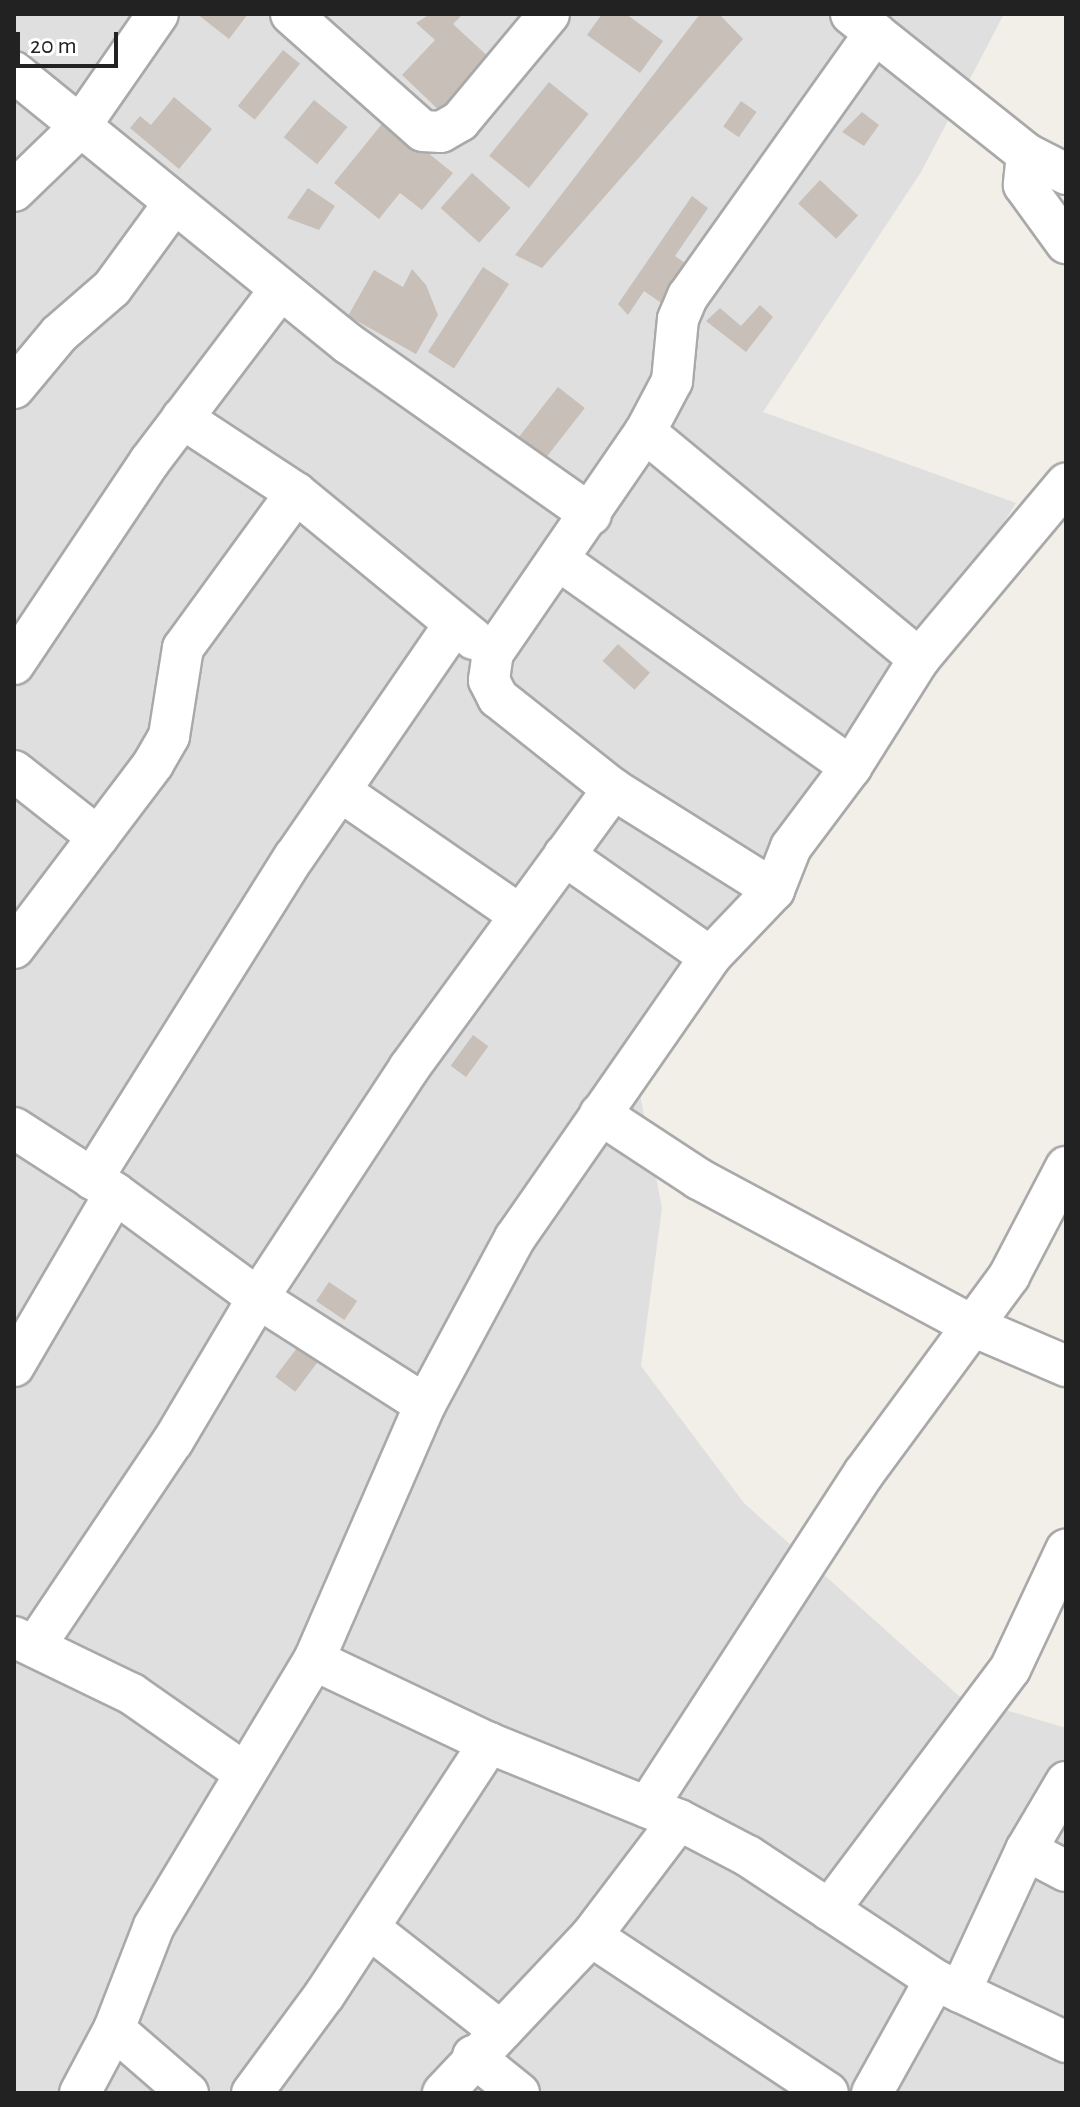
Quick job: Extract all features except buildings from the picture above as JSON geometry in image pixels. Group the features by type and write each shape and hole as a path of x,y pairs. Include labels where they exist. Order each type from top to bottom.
{"street":[{"path":"14,191 78,129 158,14"},
{"path":"291,14 423,131 441,132 460,121 549,14"},
{"path":"774,890 613,789 498,698 489,680 493,653 560,561 645,432 672,381 678,319 688,296 863,23 1027,154 1066,174"},
{"path":"14,72 78,129 349,344 591,515"},
{"path":"1027,154 1024,185 1066,243"},
{"path":"14,388 59,334 112,288 174,203"},
{"path":"14,664 182,418 280,290"},
{"path":"182,418 296,493 454,625 493,653"},
{"path":"645,432 919,659"},
{"path":"80,2093 114,2029 154,1926 314,1660 425,1405 515,1238 710,957 774,890 791,847 851,767 919,659 1066,484"},
{"path":"14,948 169,736 183,648 296,493"},
{"path":"560,561 851,767"},
{"path":"14,1366 104,1186 153,1077 340,791 454,625"},
{"path":"14,771 98,837"},
{"path":"245,1773 132,1694 24,1642 173,1441 258,1298 409,1068 518,914 613,789"},
{"path":"340,791 518,914"},
{"path":"564,855 710,957"},
{"path":"600,1114 699,1179 975,1327 1066,1366"},
{"path":"14,1128 104,1186 258,1298 425,1405"},
{"path":"443,2093 486,2042 591,1936 864,1473 932,1376 975,1327 1009,1276 1066,1167"},
{"path":"829,1910 1010,1669 1066,1550"},
{"path":"314,1660 489,1743 663,1814 748,1856 948,1986 1066,2042"},
{"path":"252,2093 369,1928 489,1743"},
{"path":"872,2093 948,1986 1066,1782"},
{"path":"1026,1850 1066,1871"},
{"path":"369,1928 486,2042 519,2093"},
{"path":"591,1936 828,2093"},
{"path":"114,2029 188,2093"}],"shaded area":[{"path":"14,14 1004,14 921,172 763,412 1016,503 740,945 638,1084 662,1208 641,1366 744,1503 959,1696 1066,1728 1066,2093 14,2093"}]}
